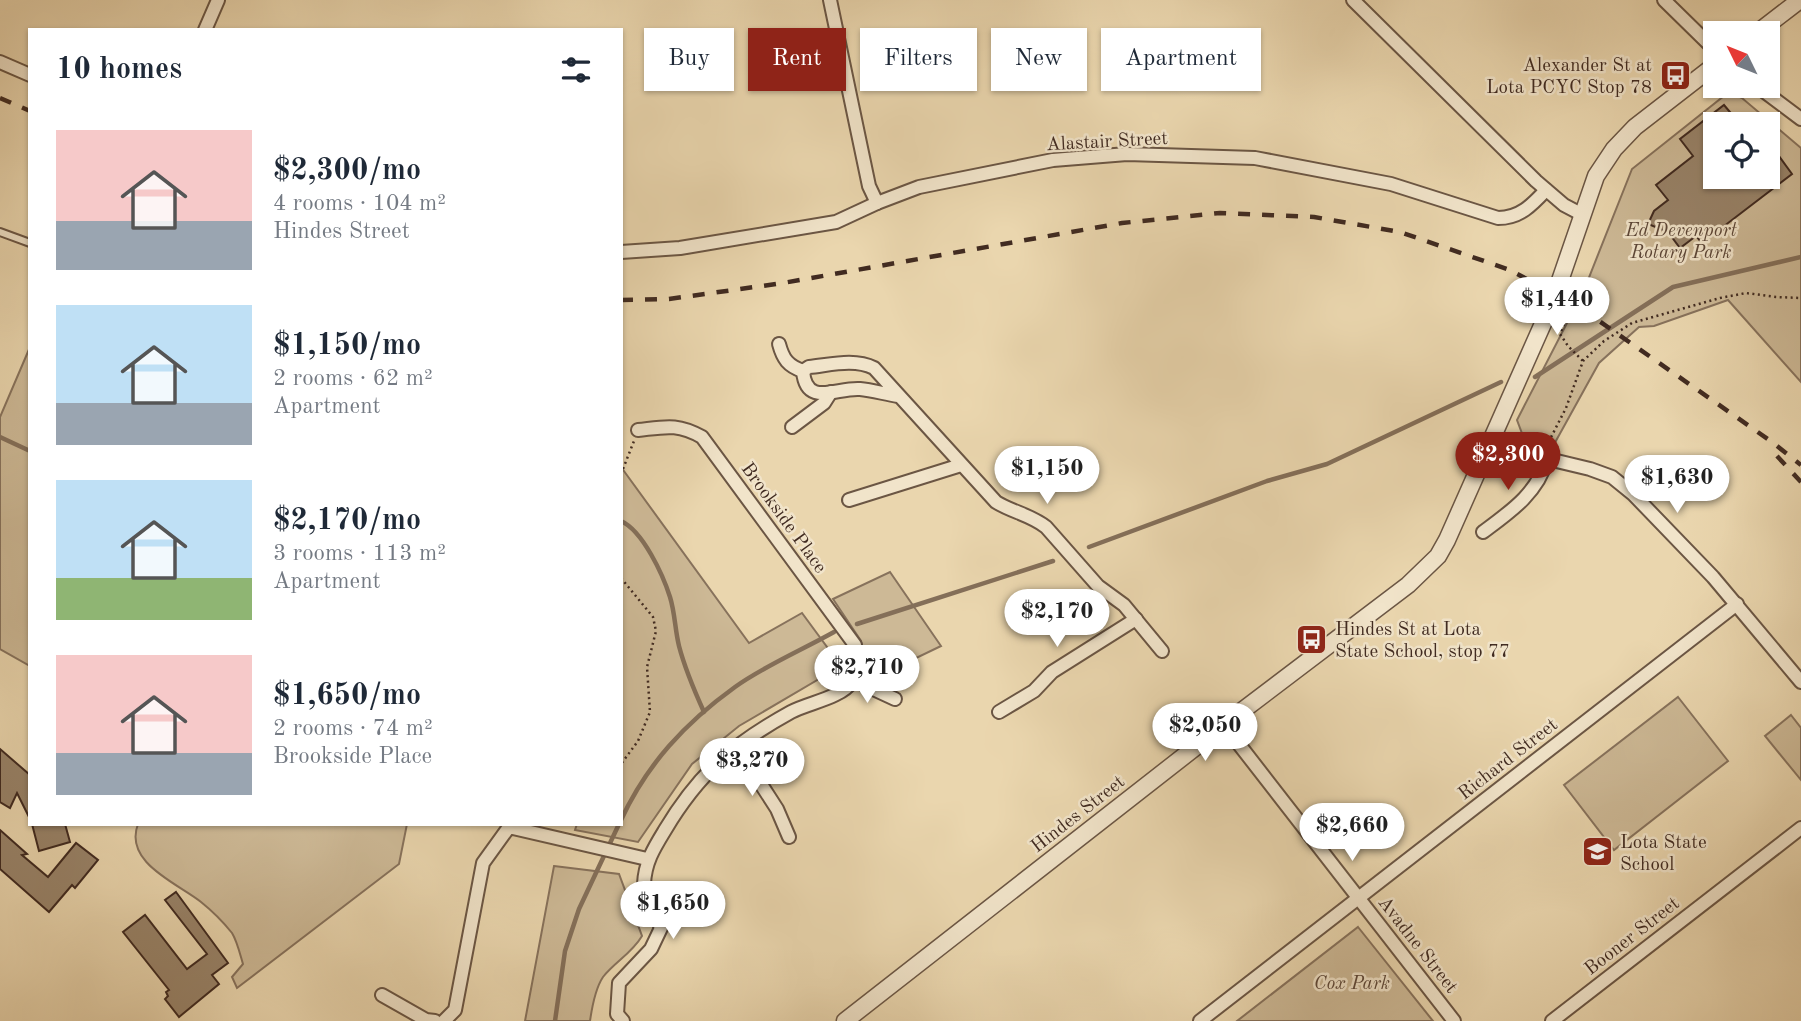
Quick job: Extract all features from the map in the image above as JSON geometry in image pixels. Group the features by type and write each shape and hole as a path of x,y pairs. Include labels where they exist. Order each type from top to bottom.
{"street":[{"path":"206,28 218,0"},
{"path":"830,0 869,186 877,203"},
{"path":"1353,0 1546,190 1564,205 1583,215"},
{"path":"1664,0 1703,38"},
{"path":"1773,21 1800,0"},
{"path":"0,62 28,74"},
{"name":"Hindes Street","path":"845,1021 1427,568 1447,540 1553,301 1596,176 1614,149 1635,127 1703,74"},
{"path":"1773,98 1801,119"},
{"name":"Alastair Street","path":"623,252 680,247 836,222 919,187 1053,160 1127,154 1255,158 1391,184 1498,218 1522,214 1546,190"},
{"path":"779,344 782,356 791,367 803,371"},
{"path":"803,371 809,367 836,364 865,364 874,368 996,502 1007,509 1038,520 1046,527 1098,586 1124,605 1163,651"},
{"path":"803,371 804,380 819,395 858,389 898,396"},
{"path":"792,427 824,403 831,392"},
{"name":"Brookside Place","path":"638,430 675,426 688,429 702,437 855,645 858,666 854,680"},
{"path":"1490,445 1590,469 1612,477 1633,494 1737,604 1801,682"},
{"path":"1483,532 1523,501 1543,473 1544,459"},
{"path":"849,500 961,465"},
{"name":"Richard Street","path":"1200,1021 1737,604"},
{"path":"999,712 1034,691 1052,672 1136,619"},
{"path":"623,1021 617,1014 619,983 651,949 661,928 644,887 648,859 686,796 718,760 792,712 842,691 854,680 895,699"},
{"name":"Avadne Street","path":"1224,724 1454,1021"},
{"path":"737,747 777,808 789,837"},
{"path":"444,1021 456,1010 484,863 508,826"},
{"path":"513,826 648,859"},
{"name":"Booner Street","path":"1552,1021 1801,828"},
{"path":"382,995 426,1020 435,1021"}],"lane":[{"path":"0,232 28,242"}],"path":[{"path":"1544,459 1549,439 1566,408 1582,360 1604,341 1632,323 1746,293 1776,298 1801,298"},
{"path":"1564,324 1560,334 1582,360"},
{"path":"623,469 638,430"},
{"path":"623,580 653,617 656,631 647,667 649,707 638,741 623,761"}],"green space":[{"name":"Ed Devenport Rotary Park","path":"1721,98 1742,98 1759,112 1704,112"},
{"name":"Ed Devenport Rotary Park","path":"1703,113 1703,189 1780,189 1780,130 1801,148 1801,382 1728,300 1654,326 1639,327 1599,363 1552,448 1523,436 1517,420 1584,290 1632,169"},
{"path":"28,352 28,665 0,649 0,417"},
{"path":"623,470 749,643 802,613 827,647 833,665 824,676 739,726 692,764 638,842 575,830 576,826 623,826"},
{"path":"890,572 941,646 910,661 864,659 861,641 833,599"},
{"path":"1678,697 1728,761 1614,850 1564,785"},
{"path":"1791,715 1801,728 1801,780 1765,736"},
{"path":"138,826 407,826 399,864 237,988 232,977 243,964 232,933 205,905 156,871 138,850 135,838"},
{"path":"554,866 619,874 642,936 603,977 596,993 590,1021 525,1021"},
{"name":"Cox Park","path":"1358,927 1433,1021 1237,1021"}],"building":[{"path":"1724,105 1730,112 1715,112"},
{"path":"1703,121 1703,189 1772,189 1702,243 1696,236 1680,248 1668,232 1648,224 1654,211 1668,200 1656,185 1693,156 1680,139"},
{"path":"1780,158 1792,174 1780,183"},
{"path":"0,749 28,773 28,815 17,793 10,808 0,802"},
{"path":"33,826 66,826 70,842 39,851"},
{"path":"0,830 27,854 22,855 48,877 76,843 98,860 75,888 72,885 49,912 0,869"},
{"path":"176,892 228,963 212,975 219,984 179,1017 165,999 169,990 123,932 145,915 187,969 207,954 165,900"}],"waterway":[{"path":"1535,377 1673,287 1801,257"},
{"path":"1089,547 1267,481 1327,464 1501,382"},
{"path":"0,437 28,450"},
{"path":"623,522 637,534 662,577 672,603 681,655 704,712"},
{"path":"857,624 1053,561"},
{"path":"623,816 655,763 700,715 746,679 834,632"},
{"path":"555,1021 565,951 579,909 618,826"}],"railway":[{"path":"0,98 28,110"},
{"path":"623,300 669,299 783,283 1122,223 1220,213 1314,217 1400,232 1510,270 1582,309 1801,465"},
{"path":"1777,456 1801,482"}],"place":[{"name":"Alexander St at Lota PCYC Stop 78","path":"1675,75"},
{"name":"Hindes St at Lota State School, stop 77","path":"1312,639"},
{"name":"Lota State School","path":"1597,852"}]}
